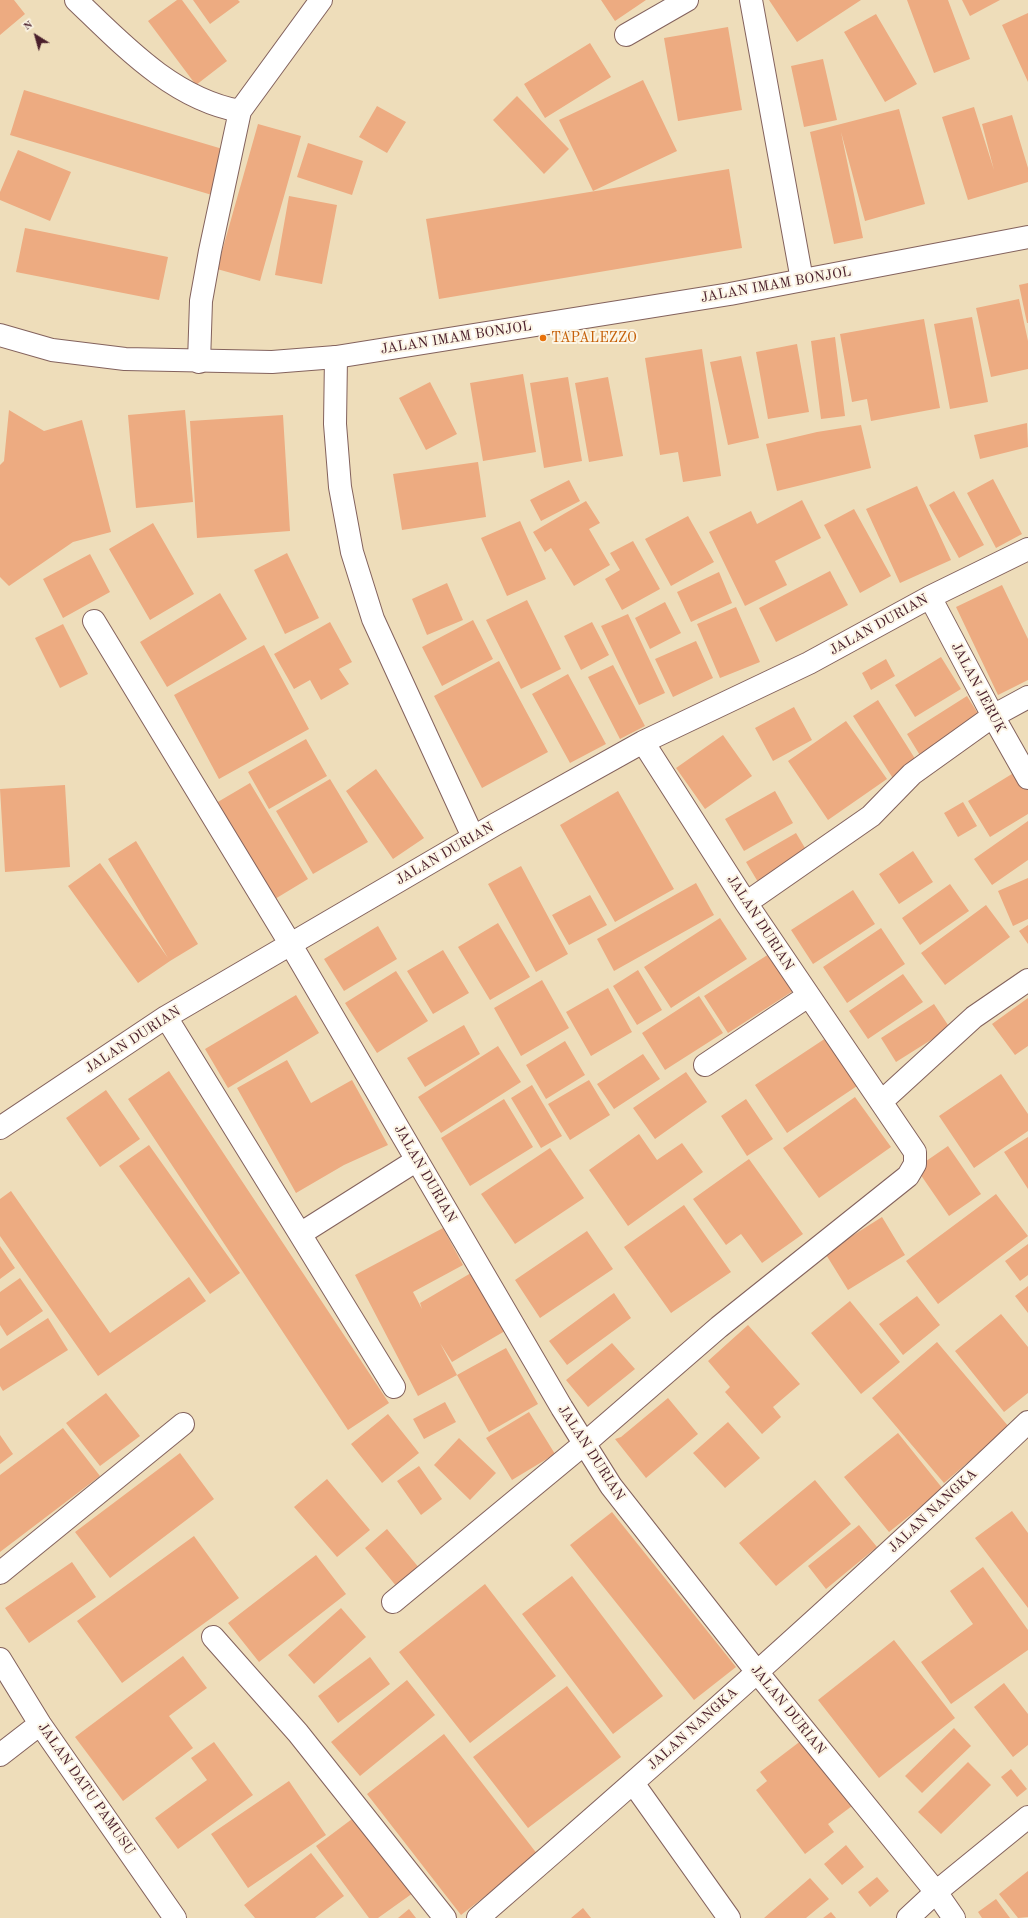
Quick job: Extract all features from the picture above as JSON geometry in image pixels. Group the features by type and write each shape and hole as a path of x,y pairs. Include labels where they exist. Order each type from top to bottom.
{"main road":[{"path":"76,0 131,53 172,83 207,101 240,111"},
{"path":"199,362 201,301 210,251 240,111 321,0"},
{"path":"626,35 687,0"},
{"path":"751,0 802,280"},
{"name":"JALAN IMAM BONJOL","path":"0,336 52,350 110,358 199,362 272,362 336,357 730,294 1028,237"},
{"path":"336,357 335,424 340,487 352,552 372,619 472,837"},
{"name":"JALAN DURIAN","path":"0,1128 166,1017 291,945 472,837 643,742 809,663 930,597 1028,549"},
{"name":"JALAN JERUK","path":"930,597 993,716 1028,778"},
{"path":"94,621 291,945"},
{"path":"746,903 871,816 912,774 993,716 1028,697"},
{"name":"JALAN DURIAN","path":"393,1602 584,1444 719,1327 908,1176 915,1164 915,1152 746,903 643,742"},
{"name":"JALAN DURIAN","path":"291,945 584,1444 611,1486 757,1672 936,1892 954,1918"},
{"path":"881,1102 974,1017 1028,980"},
{"path":"705,1065 808,996"},
{"path":"166,1017 394,1387"},
{"path":"300,1234 417,1160"},
{"name":"JALAN NANGKA","path":"478,1918 633,1783 914,1531 1028,1422"},
{"path":"0,1573 183,1424"},
{"path":"213,1637 298,1733 445,1918"},
{"name":"JALAN DATU PAMUSU","path":"0,1658 40,1724 175,1918"},
{"path":"0,1755 40,1724"},
{"path":"633,1783 729,1918"},
{"path":"908,1918 936,1892 1028,1817"}],"building":[{"path":"0,0 14,0 25,14 0,35"},
{"path":"177,0 182,0 227,61 196,85 148,21"},
{"path":"193,0 238,0 240,2 210,24"},
{"path":"601,0 646,0 615,21"},
{"path":"769,0 861,0 797,42"},
{"path":"907,0 948,0 970,59 934,73"},
{"path":"962,0 1000,0 970,16"},
{"path":"1028,13 1028,82 1002,25"},
{"path":"876,14 917,84 885,102 844,32"},
{"path":"728,27 742,110 678,121 664,38"},
{"path":"590,43 611,77 545,118 524,84"},
{"path":"823,59 837,120 804,127 791,66"},
{"path":"643,80 677,151 593,191 559,120"},
{"path":"24,90 226,150 212,195 10,135"},
{"path":"517,96 569,149 544,174 493,120"},
{"path":"377,106 406,122 387,153 359,137"},
{"path":"974,107 994,170 982,124 1012,115 1028,168 1028,182 968,200 942,117"},
{"path":"899,109 925,204 865,221 841,132 863,238 834,244 810,132"},
{"path":"258,124 301,136 260,281 217,269"},
{"path":"308,143 363,161 352,195 297,177"},
{"path":"18,150 71,172 50,221 0,200 0,192"},
{"path":"729,169 742,248 439,299 426,219"},
{"path":"289,196 337,205 322,284 275,275"},
{"path":"25,228 168,257 159,300 16,272"},
{"path":"1028,283 1028,323 1027,323 1019,285"},
{"path":"1019,299 1028,341 1028,369 991,377 976,308"},
{"path":"972,317 988,402 950,409 934,324"},
{"path":"924,319 940,408 871,421 867,399 852,402 840,334"},
{"path":"835,337 845,416 821,419 811,341"},
{"path":"797,344 809,412 768,419 756,352"},
{"path":"702,349 721,476 683,482 678,452 660,455 645,358"},
{"path":"741,356 759,438 728,445 710,362"},
{"path":"523,374 536,452 483,461 470,383"},
{"path":"568,377 582,461 544,468 530,383"},
{"path":"608,377 623,456 589,462 575,383"},
{"path":"430,382 457,434 426,450 399,398"},
{"path":"9,410 44,431 82,420 111,532 73,542 9,586 0,577 0,465 4,461"},
{"path":"185,410 193,502 136,508 128,415"},
{"path":"283,415 290,531 197,538 190,421"},
{"path":"1027,423 1028,447 980,459 974,435"},
{"path":"861,425 871,468 777,491 766,444 817,432"},
{"path":"478,462 486,517 402,530 393,474"},
{"path":"993,479 1022,534 996,548 967,493"},
{"path":"569,480 580,501 541,521 530,500"},
{"path":"917,486 951,560 900,583 866,509"},
{"path":"954,491 984,545 959,558 929,505"},
{"path":"802,500 821,538 775,561 787,585 745,606 709,532 751,511 757,524"},
{"path":"586,501 600,523 589,529 610,565 574,586 551,548 545,552 533,532"},
{"path":"854,509 891,576 860,593 824,525"},
{"path":"688,516 714,562 671,586 645,539"},
{"path":"520,521 546,579 507,596 481,538"},
{"path":"153,523 194,594 150,620 109,549"},
{"path":"633,541 660,589 622,610 605,579 620,570 610,553"},
{"path":"287,553 319,618 285,634 254,570"},
{"path":"90,554 110,592 63,618 43,579"},
{"path":"830,571 848,605 776,642 759,608"},
{"path":"719,572 732,603 691,622 677,592"},
{"path":"447,583 463,620 427,635 412,599"},
{"path":"1002,585 1028,639 1028,680 998,695 956,607"},
{"path":"220,593 247,639 167,687 140,642"},
{"path":"527,600 561,669 521,689 486,620"},
{"path":"665,602 681,633 650,649 635,618"},
{"path":"736,607 760,662 720,678 697,624"},
{"path":"628,614 665,693 639,705 601,626"},
{"path":"473,620 493,659 442,686 422,647"},
{"path":"330,622 352,662 339,669 349,684 321,700 310,680 294,689 274,654"},
{"path":"592,622 609,655 581,670 564,636"},
{"path":"63,624 88,674 60,688 35,638"},
{"path":"696,641 713,678 673,697 655,659"},
{"path":"264,645 309,729 219,779 174,695"},
{"path":"941,657 961,689 915,717 895,685"},
{"path":"886,659 895,676 871,690 862,673"},
{"path":"499,661 548,752 482,788 434,696"},
{"path":"613,665 645,726 620,739 588,677"},
{"path":"568,674 606,744 570,763 532,694"},
{"path":"967,696 982,720 921,757 907,734"},
{"path":"878,700 919,765 894,780 853,716"},
{"path":"794,707 812,740 773,761 755,728"},
{"path":"846,721 887,779 828,820 788,761"},
{"path":"723,735 752,776 705,809 676,768"},
{"path":"306,739 327,776 269,809 248,772"},
{"path":"376,769 424,838 393,859 346,791"},
{"path":"1020,769 1028,782 1028,814 990,837 968,801"},
{"path":"330,779 368,842 313,874 276,811"},
{"path":"250,783 308,879 270,902 211,806"},
{"path":"65,785 70,867 5,872 0,789"},
{"path":"618,791 674,889 615,922 560,825"},
{"path":"775,791 793,823 744,851 725,819"},
{"path":"963,802 977,826 958,837 944,813"},
{"path":"1028,821 1028,860 992,885 974,859"},
{"path":"796,833 808,853 758,882 746,862"},
{"path":"136,841 198,944 138,983 68,886 100,863 168,958 108,859"},
{"path":"913,851 933,882 899,904 879,874"},
{"path":"521,866 568,954 536,972 488,884"},
{"path":"1028,878 1028,919 1013,926 998,891"},
{"path":"696,883 714,915 614,971 597,939"},
{"path":"950,884 969,911 920,945 902,918"},
{"path":"853,890 875,924 813,964 791,930"},
{"path":"590,895 607,925 569,945 552,915"},
{"path":"986,905 1010,937 945,985 921,953"},
{"path":"720,918 747,959 671,1008 644,967"},
{"path":"498,923 530,977 490,1000 458,947"},
{"path":"1028,925 1028,944 1019,931"},
{"path":"378,926 397,959 344,991 324,959"},
{"path":"881,928 905,964 847,1003 823,967"},
{"path":"443,950 469,993 433,1014 407,971"},
{"path":"769,954 793,991 728,1033 704,996"},
{"path":"638,970 662,1010 637,1025 613,986"},
{"path":"396,971 428,1021 377,1053 345,1003"},
{"path":"903,974 923,1002 868,1039 849,1011"},
{"path":"542,980 569,1028 521,1056 494,1008"},
{"path":"608,988 632,1032 591,1056 566,1012"},
{"path":"296,995 319,1033 228,1088 205,1049"},
{"path":"699,996 723,1033 665,1070 642,1033"},
{"path":"1028,998 1028,1046 1015,1055 992,1024"},
{"path":"934,1004 950,1028 896,1062 881,1038"},
{"path":"464,1025 480,1054 425,1087 407,1058"},
{"path":"826,1038 857,1086 787,1133 755,1085"},
{"path":"565,1041 585,1075 546,1099 526,1065"},
{"path":"498,1046 521,1082 441,1133 418,1097"},
{"path":"643,1054 660,1079 614,1109 597,1084"},
{"path":"287,1060 311,1103 352,1080 388,1145 344,1165 296,1193 237,1088"},
{"path":"169,1071 389,1403 348,1430 128,1099"},
{"path":"686,1072 707,1102 655,1139 633,1108"},
{"path":"1001,1074 1028,1114 1028,1131 974,1168 939,1116"},
{"path":"589,1080 610,1115 570,1140 548,1104"},
{"path":"532,1085 562,1136 541,1148 511,1098"},
{"path":"106,1090 140,1139 100,1167 66,1118"},
{"path":"855,1097 891,1147 819,1198 783,1148"},
{"path":"504,1099 533,1147 470,1186 441,1138"},
{"path":"746,1099 773,1139 747,1156 721,1116"},
{"path":"639,1134 657,1160 682,1143 703,1172 628,1226 589,1170"},
{"path":"1028,1137 1028,1189 1004,1152"},
{"path":"149,1145 240,1273 210,1294 119,1166"},
{"path":"948,1146 981,1194 949,1216 916,1168"},
{"path":"550,1148 584,1198 515,1244 481,1194"},
{"path":"749,1159 803,1234 762,1263 741,1234 726,1245 693,1199"},
{"path":"11,1191 110,1333 189,1277 206,1301 98,1376 0,1236 0,1199"},
{"path":"996,1194 1028,1236 938,1304 906,1261"},
{"path":"684,1205 731,1272 671,1313 624,1247"},
{"path":"882,1217 905,1255 848,1290 825,1253"},
{"path":"443,1228 463,1265 413,1292 422,1309 420,1303 476,1270 510,1328 452,1362 440,1343 457,1375 418,1396 355,1275"},
{"path":"587,1231 613,1269 540,1318 515,1280"},
{"path":"1028,1244 1028,1275 1020,1281 1005,1261"},
{"path":"0,1246 15,1268 0,1279"},
{"path":"20,1278 43,1311 7,1336 0,1325 0,1292"},
{"path":"1028,1286 1028,1313 1015,1296"},
{"path":"614,1293 631,1318 567,1365 549,1341"},
{"path":"917,1296 940,1325 903,1355 879,1324"},
{"path":"850,1301 900,1362 861,1394 811,1333"},
{"path":"1001,1314 1028,1347 1028,1393 1004,1412 955,1351"},
{"path":"48,1318 68,1350 3,1391 0,1386 0,1349"},
{"path":"748,1325 800,1384 773,1407 781,1417 762,1434 725,1392 730,1387 708,1361"},
{"path":"937,1342 1009,1427 944,1483 872,1398"},
{"path":"612,1343 635,1369 588,1407 566,1380"},
{"path":"506,1348 538,1404 489,1432 457,1375"},
{"path":"106,1393 140,1436 100,1466 66,1423"},
{"path":"668,1398 698,1434 646,1478 615,1439 621,1437"},
{"path":"445,1402 456,1422 424,1439 413,1419"},
{"path":"529,1412 555,1454 512,1480 486,1438"},
{"path":"388,1414 419,1453 382,1483 351,1444"},
{"path":"728,1422 760,1458 725,1488 693,1453"},
{"path":"63,1428 100,1476 0,1552 0,1475"},
{"path":"898,1433 943,1489 889,1532 844,1477"},
{"path":"0,1435 13,1454 0,1464"},
{"path":"459,1438 496,1473 470,1500 434,1465"},
{"path":"180,1453 214,1499 110,1578 75,1532"},
{"path":"419,1466 442,1499 421,1515 397,1481"},
{"path":"327,1479 370,1530 337,1557 294,1507"},
{"path":"815,1480 851,1524 776,1586 739,1543"},
{"path":"1012,1511 1028,1533 1028,1608 975,1538"},
{"path":"612,1512 736,1667 694,1700 570,1545"},
{"path":"859,1525 877,1547 826,1589 808,1566"},
{"path":"387,1529 420,1569 397,1587 365,1548"},
{"path":"194,1536 239,1598 122,1683 77,1621"},
{"path":"316,1555 346,1594 259,1662 228,1623"},
{"path":"72,1562 96,1597 29,1643 5,1608"},
{"path":"983,1567 1028,1630 1028,1650 951,1704 921,1662 973,1624 950,1591"},
{"path":"572,1576 663,1696 613,1734 522,1614"},
{"path":"485,1584 556,1676 470,1743 399,1652"},
{"path":"341,1608 366,1637 314,1684 288,1655"},
{"path":"894,1640 955,1718 879,1778 818,1700"},
{"path":"183,1656 207,1688 169,1716 193,1748 123,1801 75,1737"},
{"path":"370,1657 390,1684 338,1723 318,1696"},
{"path":"407,1680 435,1715 360,1776 331,1742"},
{"path":"1004,1683 1028,1714 1028,1745 1013,1757 974,1707"},
{"path":"567,1686 621,1757 528,1828 473,1757"},
{"path":"954,1728 971,1746 922,1793 905,1776"},
{"path":"444,1734 538,1855 461,1915 367,1794"},
{"path":"802,1740 852,1806 828,1824 834,1832 805,1854 756,1790 767,1781 760,1772"},
{"path":"214,1742 253,1795 178,1849 155,1818 207,1780 191,1758"},
{"path":"968,1762 991,1785 941,1834 918,1812"},
{"path":"1011,1769 1027,1789 1017,1797 1001,1777"},
{"path":"289,1781 326,1835 248,1888 211,1834"},
{"path":"356,1816 413,1893 378,1918 369,1918 316,1846"},
{"path":"846,1845 864,1867 842,1885 824,1864"},
{"path":"311,1853 344,1896 315,1918 255,1918 244,1905"},
{"path":"1028,1871 1028,1917 1018,1918 999,1894"},
{"path":"877,1877 889,1891 870,1907 858,1892"},
{"path":"810,1878 829,1899 806,1918 764,1918"},
{"path":"996,1899 1010,1918 982,1918 978,1912"},
{"path":"583,1908 591,1918 571,1918"},
{"path":"409,1909 416,1918 398,1918"},
{"path":"831,1912 836,1918 823,1918"}],"place":[{"name":"TAPALEZZO","path":"543,338"}]}
